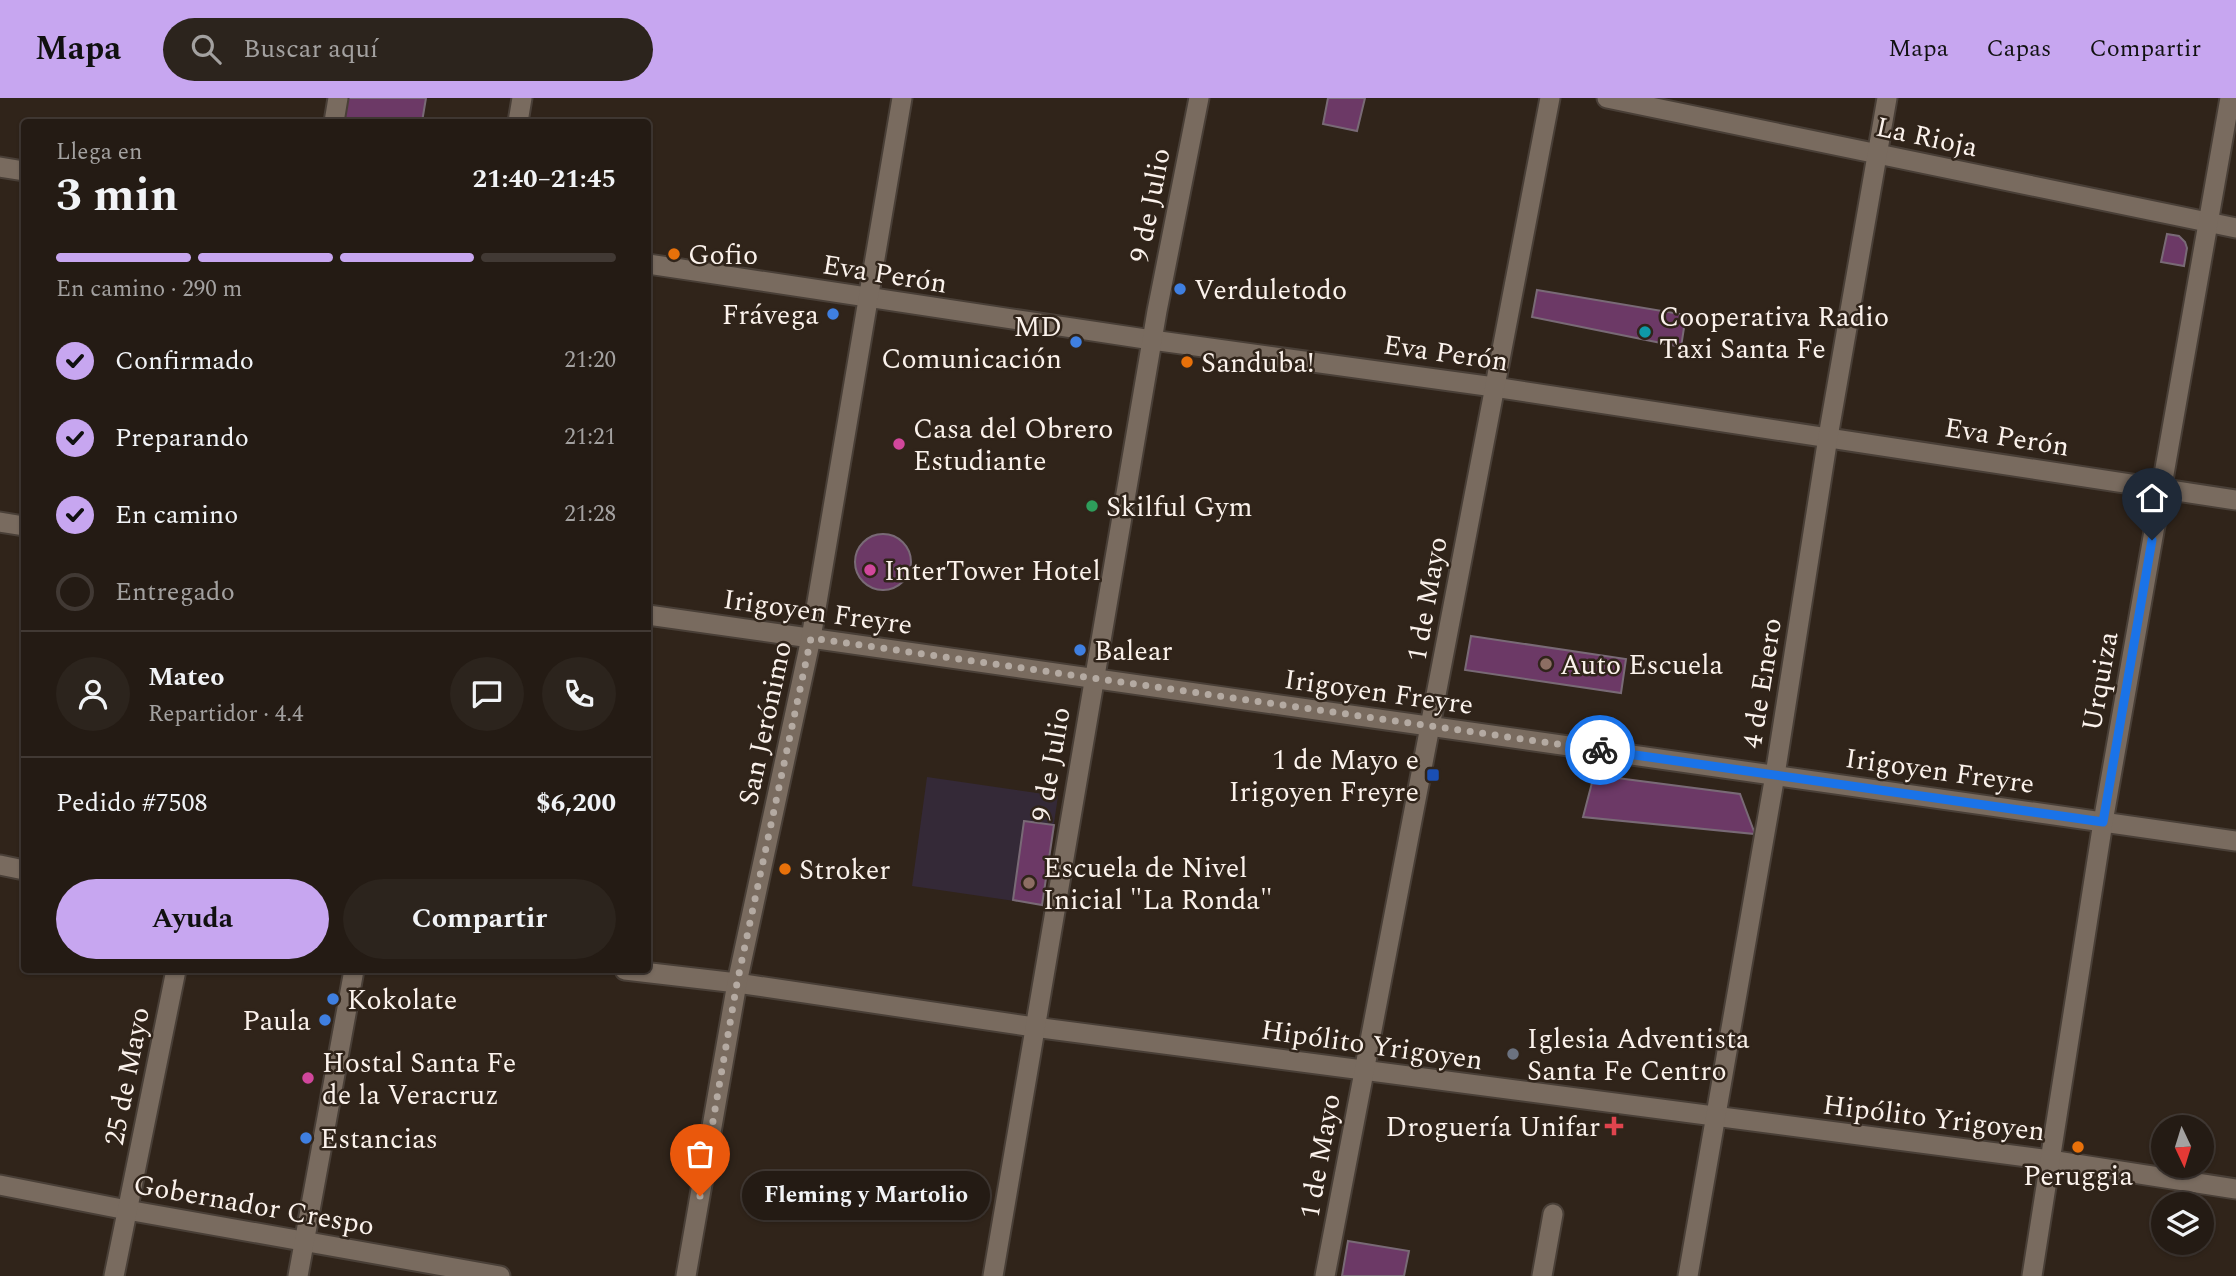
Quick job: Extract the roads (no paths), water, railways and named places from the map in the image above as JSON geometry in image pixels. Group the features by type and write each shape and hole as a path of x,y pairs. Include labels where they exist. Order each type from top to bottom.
{"street":[{"path":"334,119 338,98"},
{"path":"518,119 522,98"},
{"name":"San Jerónimo","path":"686,1276 737,983 811,638 902,98"},
{"name":"9 de Julio","path":"993,1276 1093,679 1199,98"},
{"name":"1 de Mayo","path":"1325,1276 1550,98"},
{"name":"La Rioja","path":"1606,98 2236,228"},
{"name":"4 de Enero","path":"1688,1276 1775,775 1828,437 1887,98"},
{"name":"Urquiza","path":"2032,1276 2103,822 2230,98"},
{"path":"0,167 21,170"},
{"name":"Eva Perón","path":"651,264 869,299 1494,387 2236,500"},
{"path":"0,522 21,526"},
{"name":"Irigoyen Freyre","path":"651,615 2236,841"},
{"path":"0,865 21,869"},
{"name":"25 de Mayo","path":"114,1276 175,973"},
{"path":"298,1276 353,973"},
{"name":"Hipólito Yrigoyen","path":"651,973 1714,1118 2050,1160 2236,1189"},
{"name":"Gobernador Crespo","path":"0,1185 499,1276"},
{"path":"1542,1276 1553,1214"}],"place":[{"name":"Gofio","path":"674,254"},
{"name":"Verduletodo","path":"1180,289"},
{"name":"Frávega","path":"833,314"},
{"name":"Cooperativa Radio Taxi Santa Fe","path":"1645,332"},
{"name":"MD Comunicación","path":"1076,342"},
{"name":"Sanduba!","path":"1187,362"},
{"name":"Casa del Obrero Estudiante","path":"899,444"},
{"name":"Skilful Gym","path":"1092,506"},
{"name":"InterTower Hotel","path":"870,570"},
{"name":"Balear","path":"1080,650"},
{"name":"Auto Escuela","path":"1546,664"},
{"name":"1 de Mayo e Irigoyen Freyre","path":"1433,775"},
{"name":"Stroker","path":"785,869"},
{"name":"Escuela de Nivel Inicial \"La Ronda\"","path":"1029,883"},
{"name":"Kokolate","path":"333,999"},
{"name":"Paula","path":"325,1020"},
{"name":"Iglesia Adventista Santa Fe Centro","path":"1513,1054"},
{"name":"Hostal Santa Fe de la Veracruz","path":"308,1078"},
{"name":"Droguería Unifar","path":"1614,1126"},
{"name":"Estancias","path":"306,1138"},
{"name":"Peruggia","path":"2078,1147"},
{"name":"Fleming y Martolio","path":"700,1196"}]}
